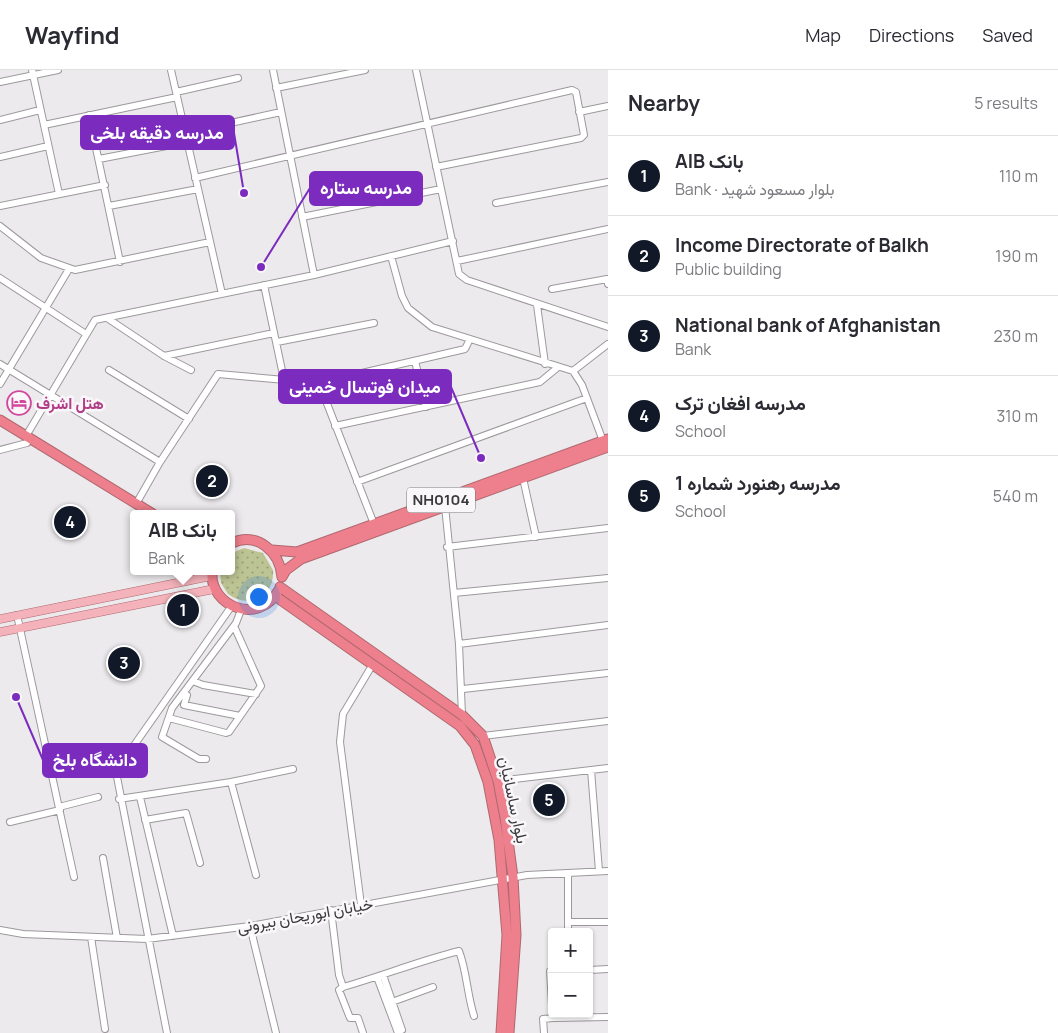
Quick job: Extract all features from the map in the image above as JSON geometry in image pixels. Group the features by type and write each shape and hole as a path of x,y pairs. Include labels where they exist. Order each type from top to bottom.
{"highway":[{"path":"0,420 27,440 137,510"},
{"path":"0,426 146,510"},
{"name":"NH0104","path":"282,578 286,570 301,559 523,478 607,445"},
{"name":"NH0104","path":"235,542 245,540 255,541 281,553 297,552 607,445"},
{"path":"212,575 214,589 221,599 232,607 241,610 256,609 276,596 280,587 282,568 272,550"},
{"name":"بلوار ساسانیان","path":"280,587 462,715 483,736 498,781 516,935 509,1033"},
{"name":"بلوار ساسانیان","path":"276,596 460,726 475,744 488,782 508,878 500,1033"}],"main road":[{"path":"0,619 207,575"},
{"path":"0,632 214,589"}],"street":[{"path":"0,82 33,73 58,70"},
{"path":"171,70 222,294"},
{"path":"273,70 314,275"},
{"path":"276,88 365,70"},
{"path":"416,70 453,241 458,274 463,278 537,305 608,327"},
{"path":"33,73 59,194"},
{"path":"44,125 238,78"},
{"path":"195,178 572,90 576,92 584,135 582,138 436,167"},
{"path":"579,112 608,106"},
{"path":"0,120 40,110"},
{"path":"185,133 281,112"},
{"path":"89,115 120,262"},
{"path":"99,159 187,142"},
{"path":"0,157 48,146"},
{"path":"496,204 608,182"},
{"path":"0,206 104,185"},
{"path":"109,206 198,189"},
{"path":"302,217 441,189"},
{"path":"0,226 41,258 75,270 210,242"},
{"path":"457,261 608,229"},
{"path":"0,450 27,440 95,320 314,275 453,241"},
{"path":"391,256 402,296 408,308 432,327 506,349 557,368 573,371 582,385 607,445"},
{"path":"0,384 69,269"},
{"path":"0,278 86,334"},
{"path":"552,289 607,279 608,284"},
{"path":"264,285 284,380"},
{"path":"537,305 545,364"},
{"path":"107,318 164,356 191,370"},
{"path":"277,342 374,323"},
{"path":"164,356 274,333"},
{"path":"136,504 160,462 218,374 319,383 465,349 470,339"},
{"path":"573,371 608,344"},
{"path":"416,361 426,406"},
{"path":"0,364 160,462"},
{"path":"335,426 540,382 557,368"},
{"path":"109,370 189,419"},
{"path":"319,383 374,524"},
{"path":"357,482 587,398"},
{"path":"523,478 536,537"},
{"path":"445,506 447,547 459,644 462,715"},
{"path":"447,547 608,528"},
{"path":"454,593 608,578"},
{"path":"167,1033 119,799 117,777 121,764 232,607"},
{"path":"206,758 199,759 162,737 172,708 234,626 241,610"},
{"path":"17,615 74,876"},
{"path":"459,644 608,625"},
{"path":"169,718 226,733 256,694 261,686 234,626"},
{"path":"361,905 340,742 343,714 373,664"},
{"path":"462,689 608,673"},
{"path":"193,681 203,686 256,694"},
{"path":"188,688 184,705 240,716"},
{"path":"483,736 608,721"},
{"path":"498,781 608,768"},
{"path":"119,799 231,782 293,769"},
{"path":"591,770 599,871"},
{"path":"231,782 256,875"},
{"path":"10,822 98,797"},
{"path":"140,797 173,936"},
{"path":"145,820 186,812 200,863"},
{"path":"103,858 117,938"},
{"name":"خیابان ابوریحان بیرونی","path":"0,930 23,934 147,939 250,926 508,878 608,871"},
{"path":"568,873 568,928"},
{"path":"331,910 343,987"},
{"path":"568,922 608,922"},
{"path":"250,926 276,1033"},
{"path":"91,937 105,1029"},
{"path":"363,1033 358,1018 350,1018 338,990 420,961 459,951 465,970 469,1000 474,1016"},
{"path":"593,970 608,969"},
{"path":"380,976 392,1002 400,1031"},
{"path":"380,976 400,1031"},
{"path":"392,1002 434,987"},
{"path":"544,1033 543,1019 548,1017"},
{"path":"593,1017 608,1017"}],"green space":[{"path":"244,548 263,553 273,570 273,579 270,587 259,598 252,601 236,599 228,594 221,583 220,575 235,575 235,552"}],"place":[{"name":"مدرسه دقيقه بلخى","path":"244,193"},
{"name":"مدرسه ستاره","path":"261,267"},
{"name":"هتل اشرف","path":"19,403"},
{"name":"میدان فوتسال خمینی","path":"481,458"},
{"name":"Income Directorate of Balkh","path":"212,481"},
{"name":"مدرسه افغان ترک","path":"70,522"},
{"name":"AIB بانک","path":"183,610"},
{"name":"National bank of Afghanistan","path":"124,663"},
{"name":"دانشگاه بلخ","path":"16,697"},
{"name":"مدرسه رهنورد شماره 1","path":"549,800"}]}
